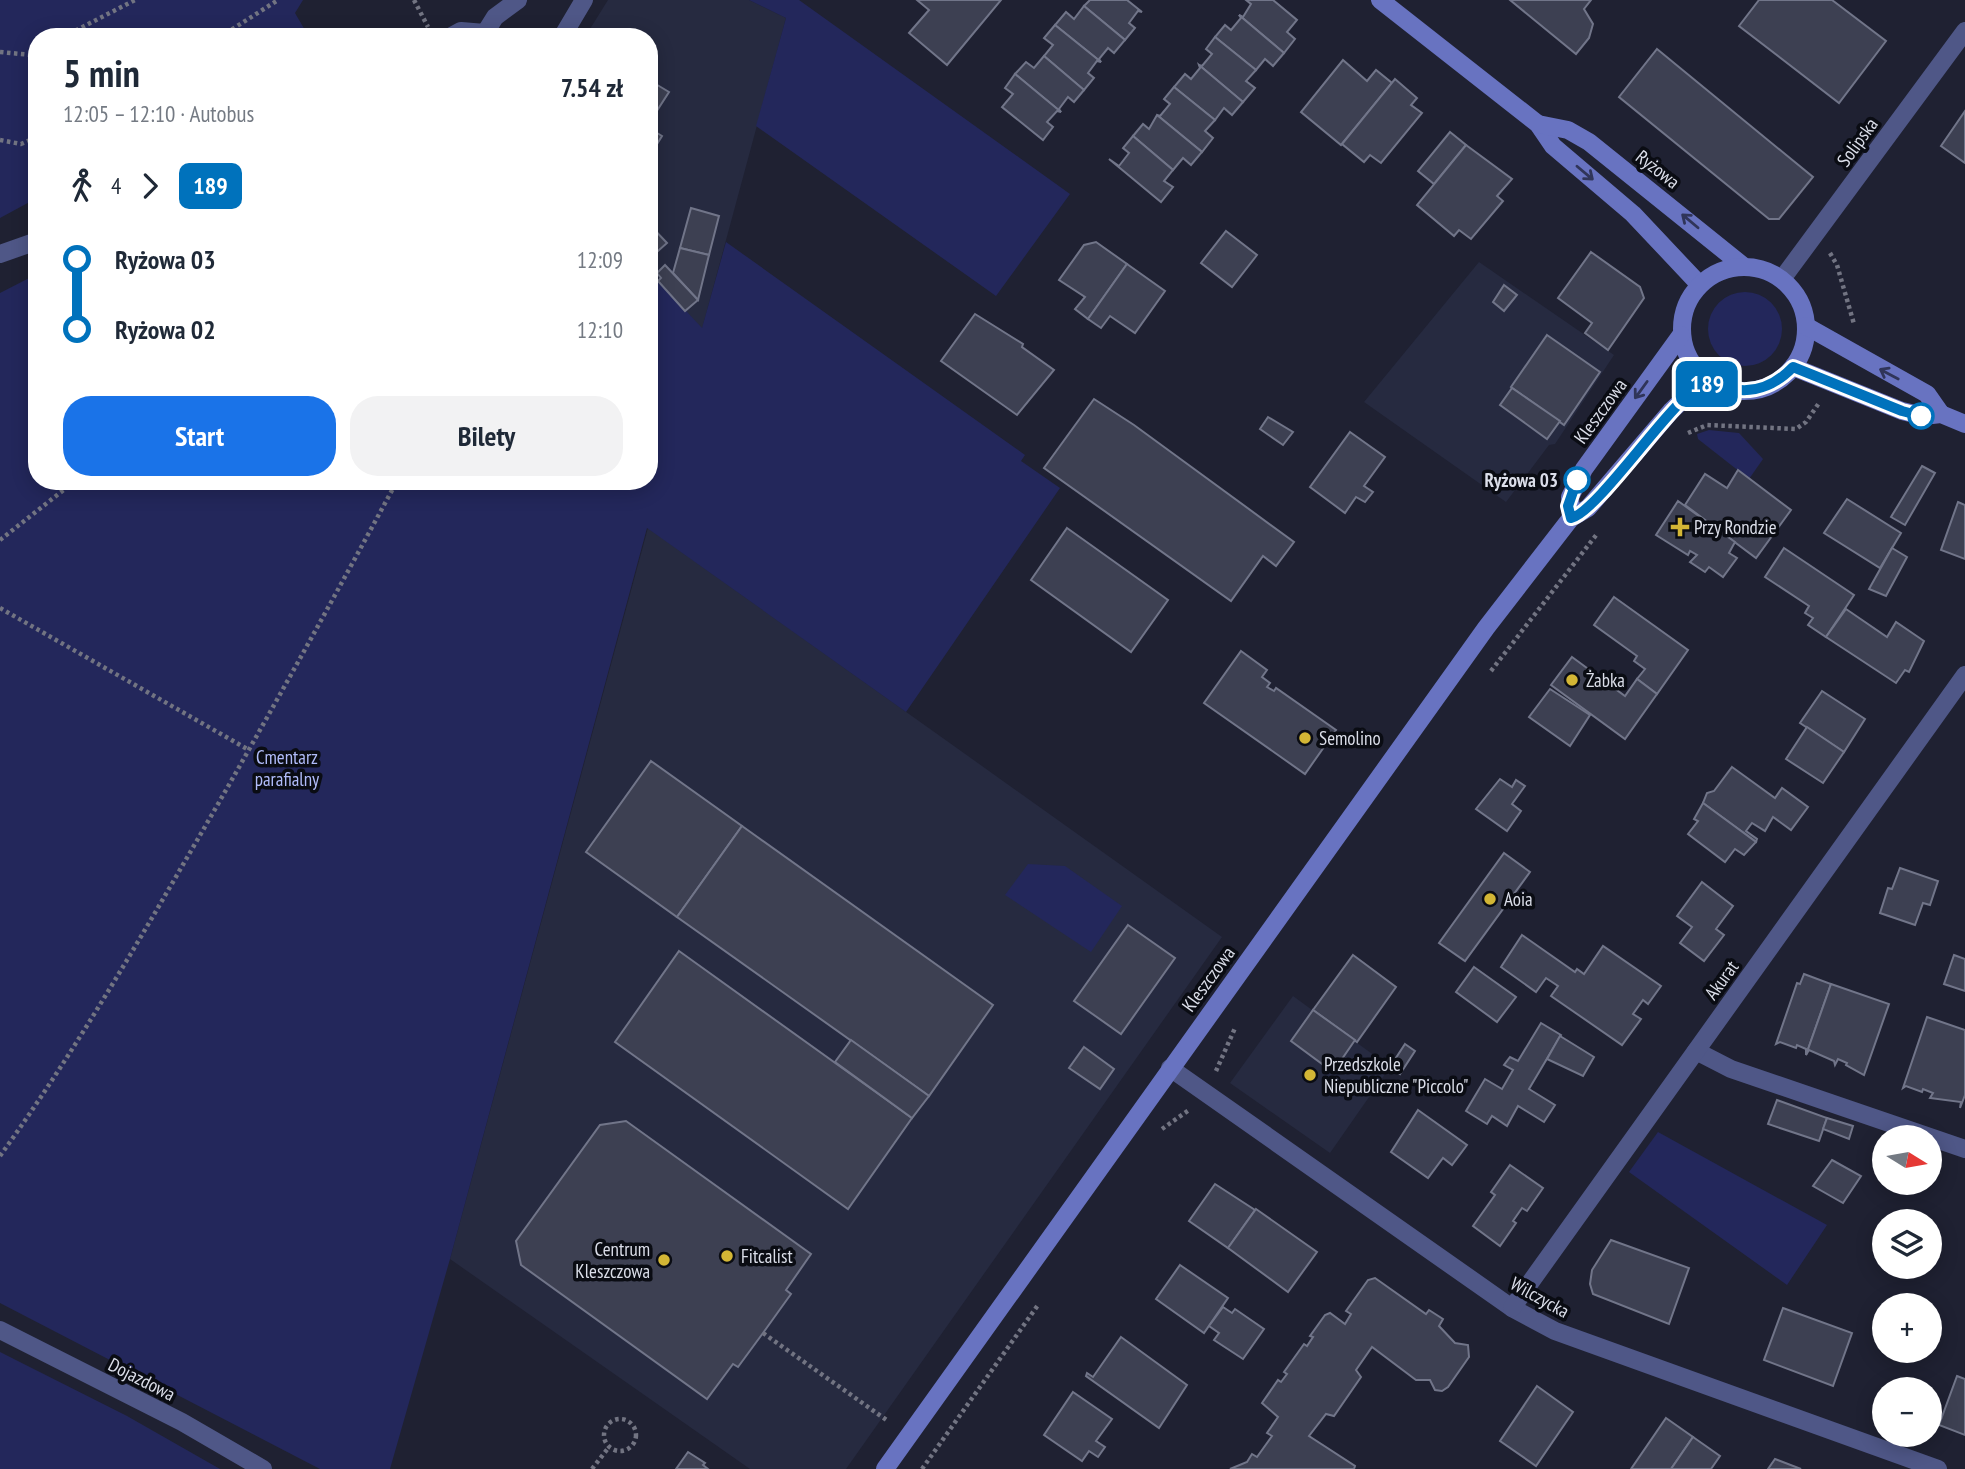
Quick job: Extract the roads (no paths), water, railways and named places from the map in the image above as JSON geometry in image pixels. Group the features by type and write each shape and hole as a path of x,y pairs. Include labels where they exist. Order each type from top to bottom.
{"main road":[{"name":"Ryżowa","path":"1380,0 1538,124 1553,146 1633,214 1699,284"},
{"name":"Ryżowa","path":"1538,124 1568,130 1589,142 1742,265"},
{"path":"1742,265 1760,268 1782,279 1799,299 1806,326 1803,347 1793,367 1770,385 1754,391 1736,391 1712,382 1692,364 1681,335 1684,308 1699,284 1715,272 1742,265"},
{"path":"1806,326 1927,394 1941,414"},
{"name":"Kleszczowa","path":"1571,518 1568,506 1578,479 1681,335"},
{"path":"1793,367 1902,411 1923,416 1941,414 1965,424"},
{"name":"Kleszczowa","path":"884,1469 1486,628 1571,518 1588,508 1686,396 1712,382"}],"street":[{"path":"489,28 495,17 518,0"},
{"path":"567,28 584,0"},
{"name":"Solipska","path":"1782,279 1965,30"},
{"path":"0,254 28,244"},
{"name":"Akurat","path":"1512,1308 1965,676"},
{"path":"1696,1051 1731,1069 1965,1149"},
{"name":"Wilczycka","path":"1170,1068 1512,1308 1555,1331 1938,1469"},
{"name":"Dojazdowa","path":"0,1330 182,1422 263,1469"}],"place":[{"name":"Ryżowa 03","path":"1577,480"},
{"name":"Przy Rondzie","path":"1680,527"},
{"name":"Żabka","path":"1572,680"},
{"name":"Semolino","path":"1305,738"},
{"name":"Aoia","path":"1490,899"},
{"name":"Przedszkole Niepubliczne \"Piccolo\"","path":"1310,1075"},
{"name":"Fitcalist","path":"727,1256"},
{"name":"Centrum Kleszczowa","path":"664,1260"}],"park label":[{"name":"Cmentarz parafialny","path":"287,768"}]}
